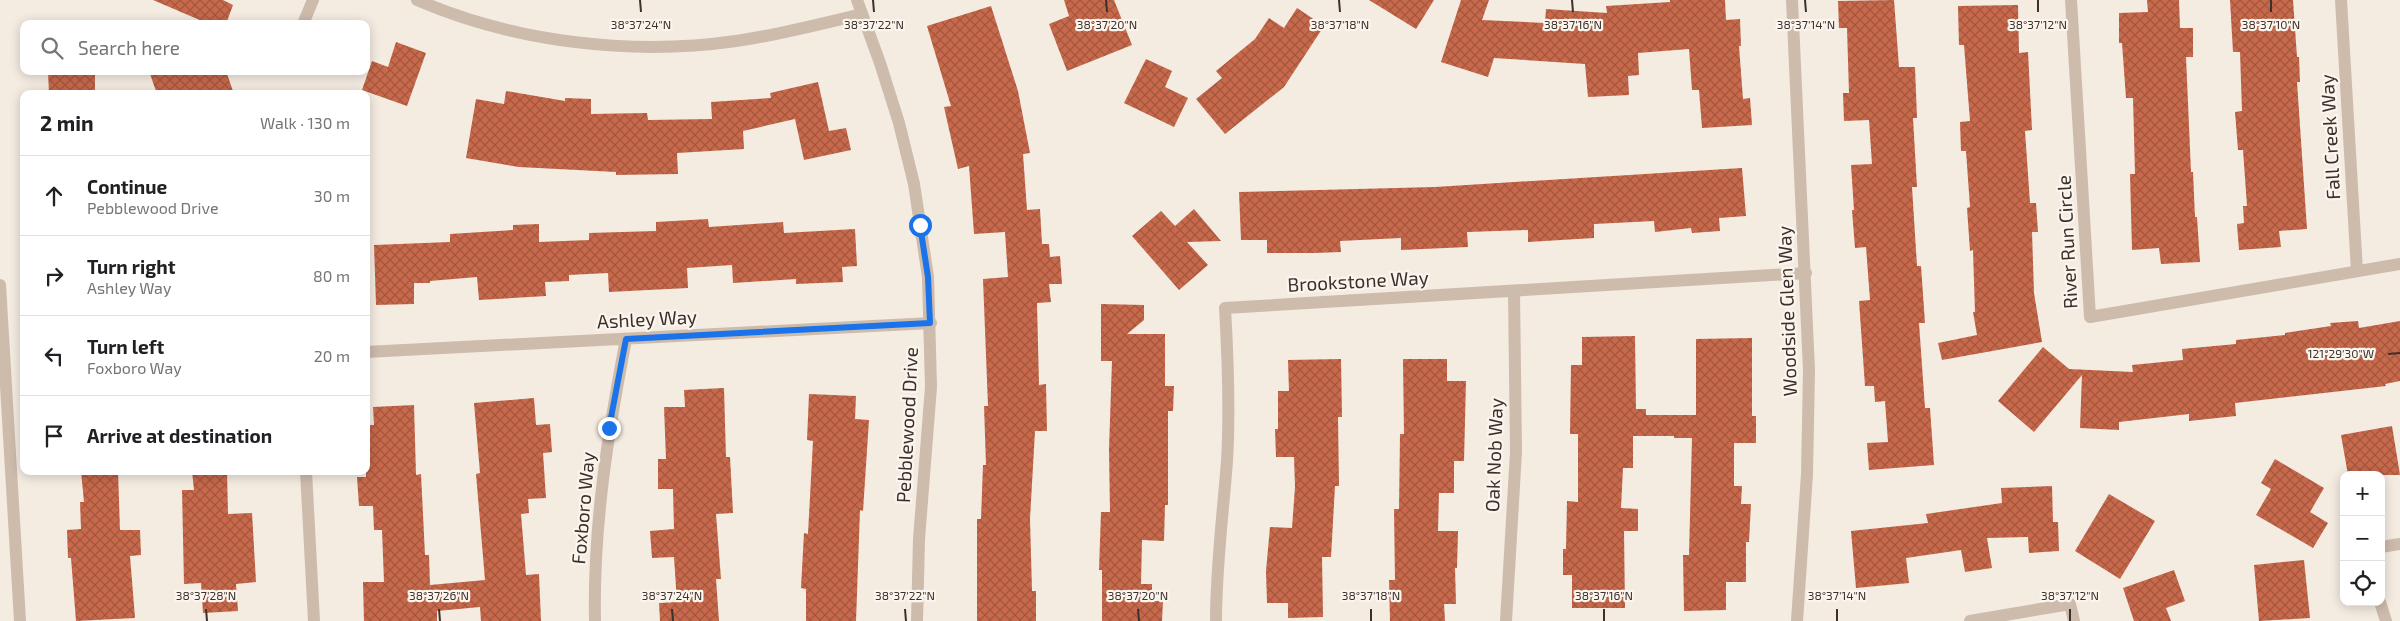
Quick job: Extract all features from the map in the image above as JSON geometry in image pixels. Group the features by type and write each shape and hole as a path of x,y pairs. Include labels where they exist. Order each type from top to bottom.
{"street":[{"path":"305,20 313,0"},
{"path":"417,0 493,26 536,35 601,44 630,45 668,46 734,42 778,34 862,14"},
{"name":"Pebblewood Drive","path":"857,0 899,123 914,184 924,246 930,323 931,386 919,539 917,621"},
{"name":"Woodside Glen Way","path":"1792,0 1809,370 1807,474 1797,621"},
{"name":"River Run Circle","path":"2071,0 2090,317 2400,264"},
{"name":"Fall Creek Way","path":"2341,0 2357,271"},
{"name":"Brookstone Way","path":"1216,621 1216,588 1227,459 1229,386 1225,308 1806,273"},
{"path":"0,285 2,376 20,621"},
{"name":"Oak Nob Way","path":"1506,621 1516,452 1514,291"},
{"name":"Ashley Way","path":"370,352 930,323"},
{"name":"Foxboro Way","path":"595,621 599,513 609,428 626,339"},
{"path":"306,475 314,621"},
{"path":"2385,546 2400,544"},
{"path":"1970,621 2070,604 2074,621"},
{"path":"2381,606 2386,621"}],"building":[{"path":"153,0 223,0 233,5 227,20 200,20"},
{"path":"1064,0 1114,0 1132,45 1067,71 1049,24 1069,16"},
{"path":"1369,0 1434,0 1416,29"},
{"path":"1461,0 1489,0 1482,20 1545,23 1546,9 1607,13 1606,6 1670,2 1670,0 1725,0 1726,20 1740,19 1741,46 1739,46 1743,99 1750,98 1752,125 1702,128 1699,90 1692,90 1689,49 1638,53 1639,75 1628,76 1629,95 1588,97 1585,64 1494,58 1488,77 1441,62"},
{"path":"1894,0 1899,67 1915,67 1917,118 1913,118 1917,187 1912,187 1917,266 1921,266 1925,323 1919,323 1925,408 1930,408 1934,465 1869,470 1867,443 1888,442 1885,401 1875,402 1874,386 1865,386 1859,301 1870,300 1866,247 1855,248 1851,165 1872,164 1869,120 1844,121 1843,93 1849,93 1847,28 1839,28 1838,1"},
{"path":"2147,0 2179,0 2180,28 2193,28 2193,57 2186,57 2191,172 2193,172 2200,262 2161,264 2159,248 2132,250 2130,174 2135,174 2133,98 2126,98 2122,43 2119,43 2119,13 2148,12"},
{"path":"2230,0 2293,0 2297,57 2299,57 2300,82 2297,82 2307,229 2279,231 2281,247 2239,250 2237,224 2244,223 2243,206 2247,206 2243,150 2238,150 2235,112 2242,111 2240,52 2233,52"},
{"path":"2018,5 2019,53 2028,52 2032,130 2025,131 2030,203 2036,203 2038,232 2032,232 2034,293 2042,342 1942,360 1938,343 1977,335 1973,312 1975,312 1973,250 1970,251 1967,208 1970,207 1966,151 1961,151 1960,122 1970,121 1964,45 1959,45 1958,6"},
{"path":"991,6 1018,91 1030,153 1023,154 1027,210 1040,209 1042,244 1049,244 1050,257 1060,256 1062,284 1049,284 1051,302 1037,303 1039,385 1046,384 1047,431 1035,431 1030,519 1032,591 1036,591 1036,621 977,621 977,519 981,519 983,465 986,465 984,406 988,406 983,279 1008,277 1005,232 974,234 969,166 958,169 944,107 951,106 927,26"},
{"path":"1297,8 1324,26 1284,87 1225,134 1196,99 1222,78 1216,71 1255,39 1269,18 1284,28"},
{"path":"396,42 426,53 407,106 370,93 370,90 362,90 367,75 370,75 372,61 388,67"},
{"path":"1146,59 1172,71 1165,87 1188,98 1174,127 1124,103"},
{"path":"48,75 95,75 95,90 49,90"},
{"path":"150,75 227,75 233,90 156,90"},
{"path":"818,82 829,131 846,128 851,150 804,160 795,119 743,131 744,149 677,153 678,174 616,175 616,172 519,167 466,158 476,99 504,104 506,91 565,101 565,98 591,99 591,114 647,113 648,120 712,119 711,102 771,98 770,93"},
{"path":"1742,168 1746,216 1719,218 1720,231 1692,233 1691,228 1655,232 1654,221 1594,224 1594,238 1528,242 1528,230 1467,232 1468,247 1401,250 1401,238 1340,241 1341,252 1314,253 1267,253 1267,240 1241,240 1239,192 1435,187"},
{"path":"1194,209 1221,241 1187,242 1208,265 1179,290 1132,236 1161,211 1175,226"},
{"path":"708,219 709,227 783,222 784,233 855,229 857,266 842,267 843,282 796,284 796,279 733,283 732,265 687,268 688,288 609,292 608,273 569,275 569,281 545,282 546,296 479,300 477,277 430,281 430,283 414,283 414,304 376,305 374,245 450,242 450,234 513,230 513,225 539,224 539,242 589,240 589,233 656,231 656,222"},
{"path":"1101,304 1144,305 1144,320 1127,334 1165,334 1165,386 1174,386 1173,411 1168,411 1168,505 1165,505 1164,541 1142,540 1141,584 1152,584 1152,601 1163,601 1162,621 1102,621 1102,570 1099,570 1101,512 1110,512 1109,449 1112,361 1101,361"},
{"path":"2358,321 2359,328 2400,321 2400,381 2385,384 2386,386 2235,403 2236,416 2189,421 2189,414 2119,422 2119,430 2080,428 2082,375 2034,432 1998,401 2043,347 2069,369 2133,372 2132,365 2183,360 2182,349 2236,344 2236,340 2285,335 2285,333 2331,326 2330,323"},
{"path":"1635,336 1636,409 1646,409 1646,415 1696,415 1696,339 1752,338 1752,416 1756,416 1756,443 1734,443 1734,486 1742,486 1741,504 1751,504 1749,542 1746,542 1746,582 1726,582 1726,610 1684,611 1683,555 1689,555 1692,438 1674,438 1674,436 1633,436 1633,468 1623,468 1621,508 1638,509 1638,531 1624,531 1625,608 1572,608 1572,575 1563,575 1563,549 1566,549 1567,501 1578,502 1578,434 1570,434 1571,365 1582,365 1582,337"},
{"path":"1341,359 1342,417 1338,417 1339,486 1335,486 1331,557 1322,557 1323,617 1288,618 1288,603 1267,603 1266,571 1270,527 1292,528 1295,487 1294,457 1276,457 1275,429 1278,429 1278,391 1289,391 1288,360"},
{"path":"1403,359 1447,359 1447,381 1466,381 1464,461 1454,461 1454,493 1439,493 1438,531 1458,531 1457,568 1455,568 1456,604 1444,604 1445,621 1390,621 1389,580 1395,580 1394,509 1399,509 1400,434 1404,434"},
{"path":"724,388 726,457 730,457 733,513 716,514 721,579 716,579 719,621 660,621 659,603 677,602 674,557 652,558 650,531 674,529 673,489 658,489 658,459 666,459 664,407 685,407 684,390"},
{"path":"809,394 856,396 855,419 869,420 863,511 860,510 856,621 806,621 806,589 801,588 804,533 808,534 813,441 807,440"},
{"path":"534,398 536,425 550,424 552,452 543,453 546,498 528,499 529,513 521,514 526,575 539,574 541,621 481,621 480,607 437,611 437,621 364,621 363,582 384,582 382,530 374,530 373,506 359,506 357,477 370,475 370,425 374,425 373,407 414,405 416,475 421,474 425,555 429,555 430,585 485,580 476,474 480,473 474,403"},
{"path":"2392,426 2400,475 2385,475 2385,471 2347,471 2341,435"},
{"path":"2275,459 2324,488 2310,512 2328,523 2313,548 2256,515 2271,489 2261,483"},
{"path":"81,475 118,475 120,530 140,530 141,555 130,556 135,618 76,621 71,558 68,558 67,530 81,529 80,502 84,502"},
{"path":"192,475 227,475 228,514 252,513 256,582 236,584 238,611 203,613 201,583 184,584 182,490 194,490"},
{"path":"2052,486 2053,522 2058,522 2059,551 2029,553 2028,537 1987,538 1992,568 1965,572 1961,550 1906,558 1909,583 1856,588 1851,531 1928,523 1926,514 2002,503 2001,488"},
{"path":"2109,494 2155,521 2120,579 2075,551"},
{"path":"2304,560 2310,618 2259,621 2254,565"},
{"path":"2174,570 2185,601 2166,608 2171,621 2134,621 2123,588"}],"route":[{"path":"609,428 626,339 930,323 928,277 920,225"}]}
